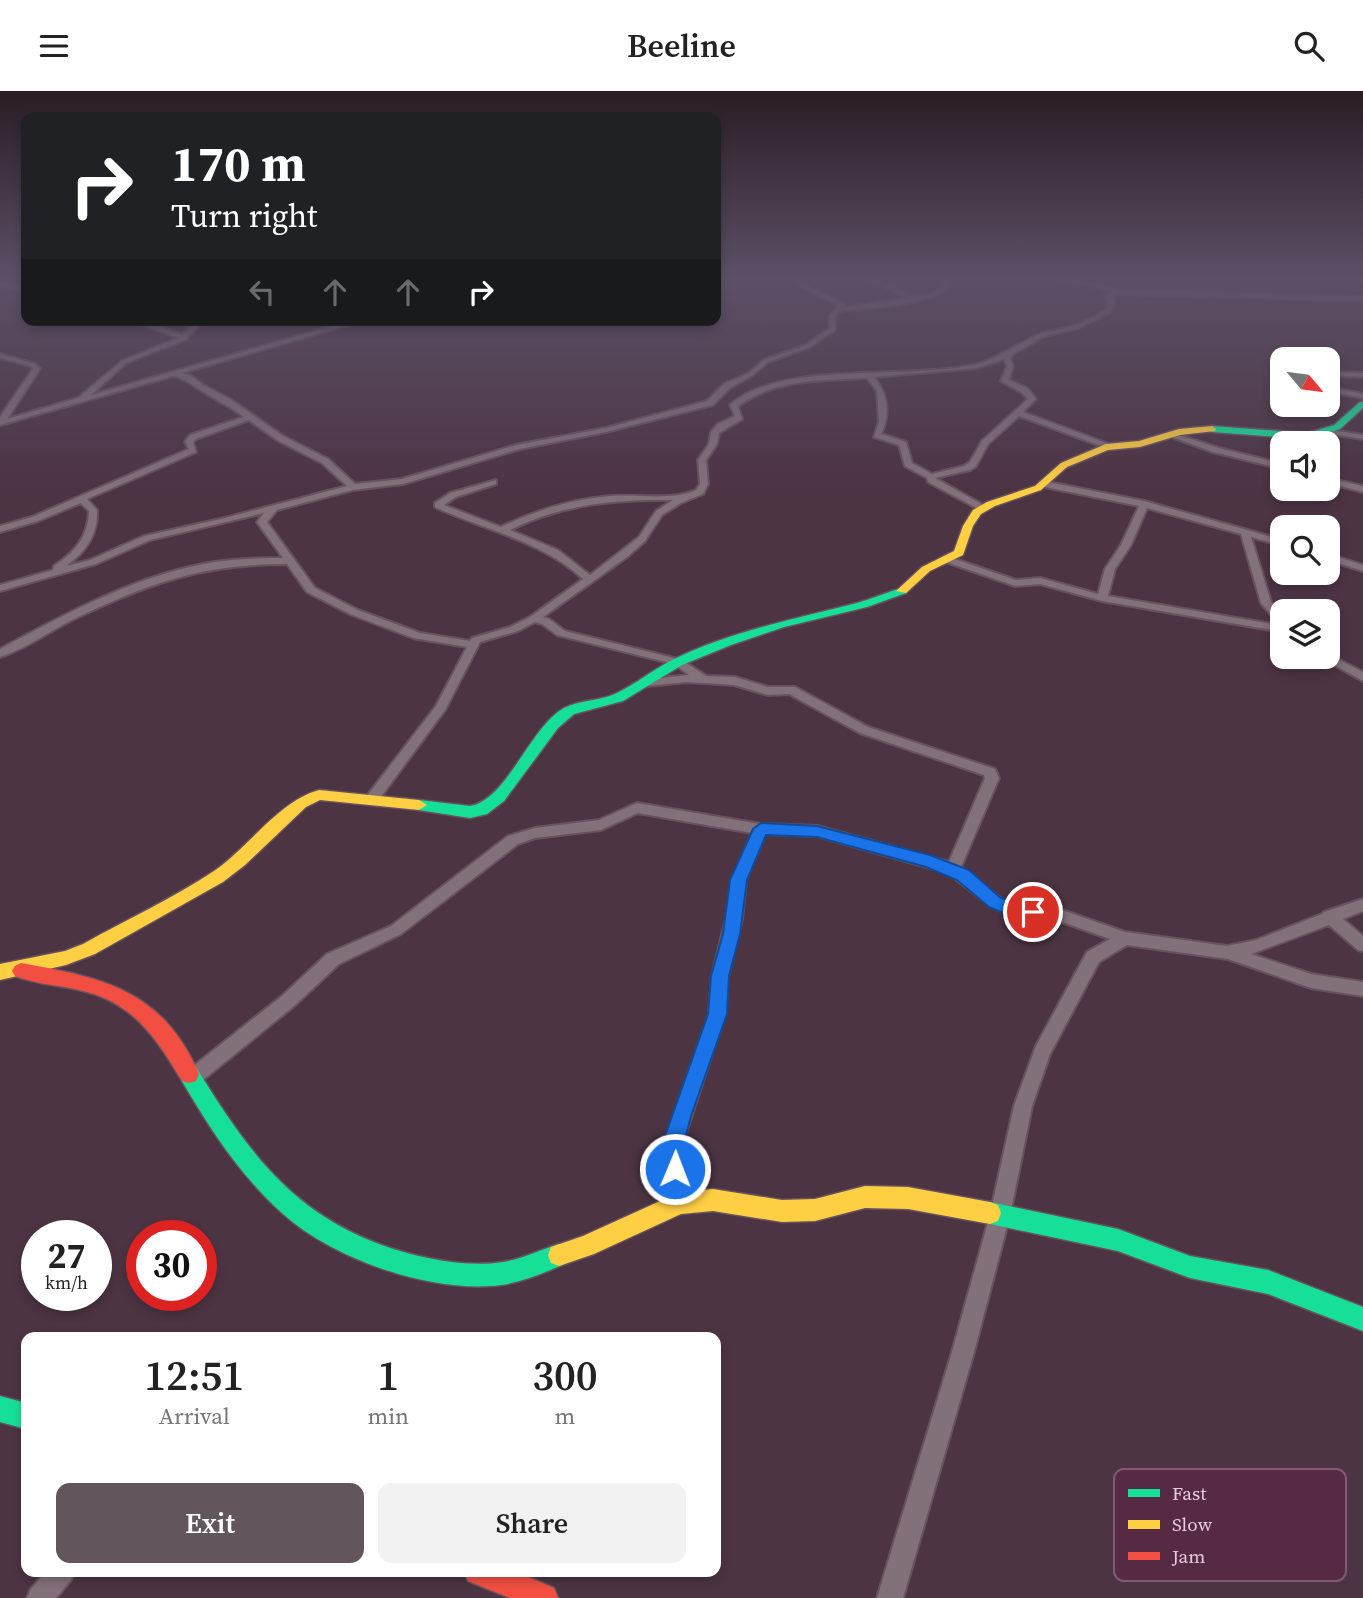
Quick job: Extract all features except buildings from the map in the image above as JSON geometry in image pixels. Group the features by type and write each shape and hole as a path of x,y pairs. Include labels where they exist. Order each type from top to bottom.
{"street":[{"path":"81,400 124,362 158,348"},
{"path":"0,423 262,348"},
{"path":"710,403 727,386 751,374 761,364 804,348"},
{"path":"0,588 93,562 159,535 226,521 353,487 410,479 519,447 613,428 794,380 972,366 1008,356 1015,348"},
{"path":"0,356 37,369 0,423"},
{"path":"931,477 967,468 985,443 1032,399 1024,390 1004,381 1010,366 1008,356"},
{"path":"171,374 190,377 200,387 227,401 280,438 325,461 353,487"},
{"path":"1340,374 1363,375"},
{"path":"869,376 881,391 883,422 877,435 902,444 908,464 982,508"},
{"path":"1340,391 1363,396"},
{"path":"372,799 441,707 462,672 473,644 481,637 514,629 534,619 624,555 642,539 659,513 702,490 704,484 701,464 713,444 715,432 740,417 734,405 753,392"},
{"path":"1328,431 1337,427 1363,404"},
{"path":"1018,413 1110,446"},
{"path":"0,529 35,519 190,452 193,448 189,442 193,437 248,418"},
{"path":"5,971 66,958 89,949 180,900 239,861 301,803 319,795 470,812 482,810 499,797 561,716 573,709 612,701 678,662 780,624 863,605 904,590 933,564 949,560 962,548 968,526 982,508 1032,491 1069,461 1110,446 1140,444 1172,434 1218,428 1270,433"},
{"path":"1340,433 1363,437"},
{"path":"1172,434 1216,450 1270,464"},
{"path":"494,482 453,495 438,505 554,549 572,561 589,579"},
{"path":"1340,483 1363,489"},
{"path":"1043,484 1144,504 1270,539"},
{"path":"502,530 528,517 575,501 622,497 683,498"},
{"path":"46,574 71,558 84,546 91,534 93,510 81,498"},
{"path":"1102,599 1110,569 1129,538 1144,504"},
{"path":"275,507 262,522 307,587 354,612 417,636 460,645 473,644"},
{"path":"1245,532 1266,603 1270,607"},
{"path":"949,560 1015,583 1040,581 1102,599 1270,627"},
{"path":"0,654 106,601 183,572 234,563 291,561"},
{"path":"1340,561 1363,568"},
{"path":"534,619 545,621 554,630 568,635 678,662 704,680"},
{"path":"1340,665 1363,677"},
{"path":"641,684 678,678 734,681 768,691 795,691 864,730 990,772 992,778 953,869"},
{"path":"192,1078 288,1001 333,960 396,930 513,839 601,825 637,808 761,829 817,831 953,869 995,902 1010,909 1065,917 1125,939 1227,953 1311,981 1363,989"},
{"path":"680,1203 675,1139 717,1014 720,976 734,919 739,880 761,829"},
{"path":"1227,953 1257,946 1363,905"},
{"path":"1329,916 1363,946"},
{"path":"891,1598 938,1443 1000,1215 1023,1107 1042,1052 1093,957 1125,939"},
{"path":"5,971 101,985 139,1005 155,1020 237,1150 312,1223 358,1247 417,1268 466,1274 500,1274 586,1246 680,1203 713,1200 782,1211 815,1210 865,1197 908,1198 1118,1240 1190,1267 1268,1282 1363,1319"},
{"path":"0,1409 21,1415"},
{"path":"40,1598 57,1577"},
{"path":"493,1577 544,1598"}],"traffic: fast":[{"path":"1212,429 1308,436 1337,427 1363,404"},
{"path":"419,805 470,812 482,810 499,797 553,725 569,711 618,698 678,662 727,642 780,624 863,605 902,591"},
{"path":"189,1074 214,1115 257,1173 291,1207 319,1228 338,1238 401,1262 456,1273 506,1273 559,1255"},
{"path":"990,1213 1118,1240 1190,1267 1268,1282 1363,1319"},
{"path":"0,1409 21,1415"}],"traffic: slow":[{"path":"902,591 926,569 959,553 968,526 977,512 991,504 1038,488 1064,465 1106,447 1140,444 1179,432 1212,429"},
{"path":"0,972 66,958 89,949 217,877 239,861 301,803 319,795 419,805"},
{"path":"559,1255 586,1246 680,1203 713,1200 782,1211 815,1210 865,1197 908,1198 990,1213"}],"traffic: jam":[{"path":"21,971 80,982 121,996 154,1024 189,1074"},
{"path":"493,1577 544,1598"}],"route":[{"path":"675,1169 675,1139 681,1116 717,1014 720,976 732,934 739,880 761,829 817,831 930,861 963,875 995,902 1010,909 1033,912"}]}
